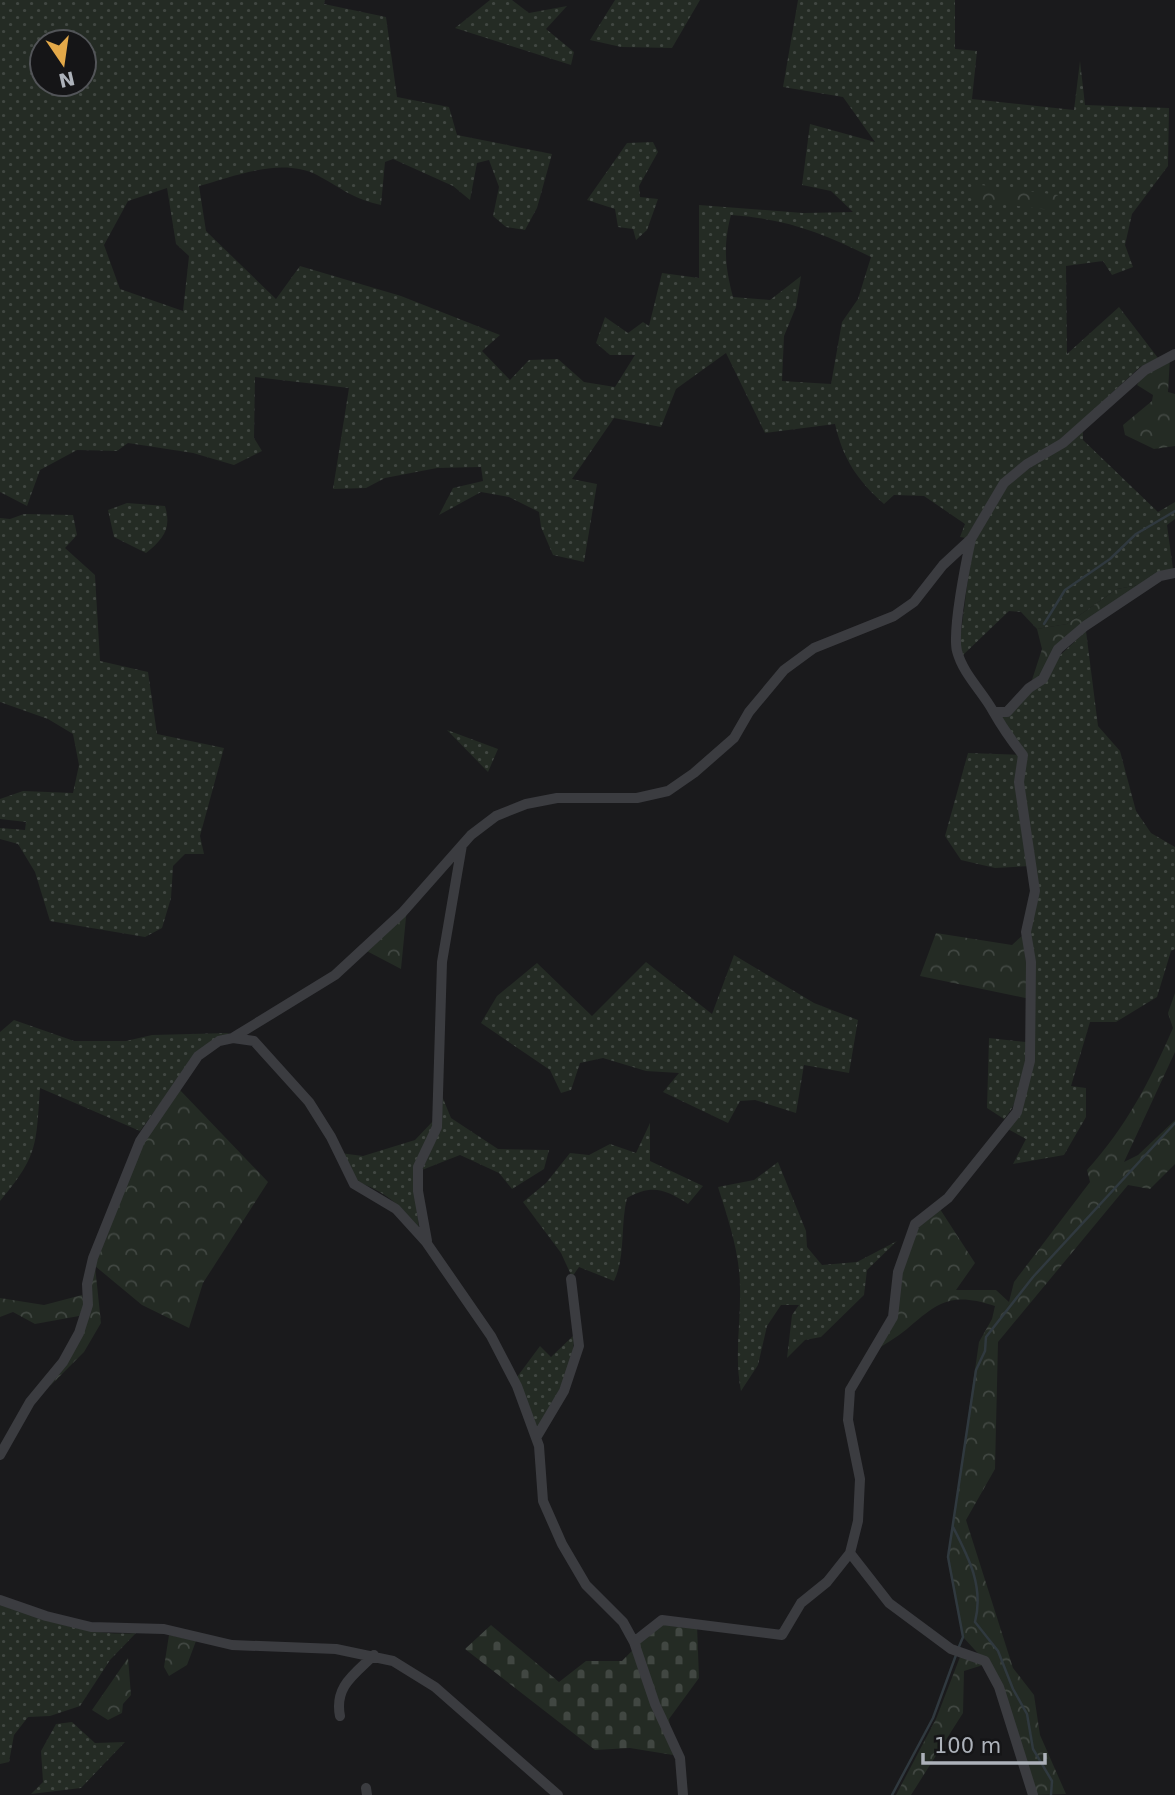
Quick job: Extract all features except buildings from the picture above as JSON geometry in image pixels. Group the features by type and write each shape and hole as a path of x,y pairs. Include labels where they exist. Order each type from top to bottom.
{"street":[{"path":"0,1455 30,1402 63,1362 79,1333 88,1305 86,1284 93,1258 139,1141 198,1056 219,1041 233,1038 335,975 402,913 463,845 496,816 526,804 557,798 637,798 668,791 734,738 750,712 784,670 814,648 894,616 914,602 943,565 971,539 1004,483 1027,464 1063,443 1145,370 1175,354"},
{"path":"634,1642 662,1620 782,1635 801,1603 827,1582 850,1553 858,1521 860,1479 848,1420 850,1390 892,1317 898,1272 915,1224 948,1198 1017,1112 1030,1061 1031,962 1026,932 1035,891 1019,782 1023,755 1000,726 994,712 965,671 957,649 963,579 971,539"},
{"path":"994,712 1007,712 1029,688 1043,679 1058,649 1085,626 1160,576 1175,573"},
{"path":"428,1245 418,1191 418,1167 437,1128 442,962 463,845"},
{"path":"233,1038 254,1041 267,1052 309,1102 331,1136 354,1184 396,1209 428,1245 491,1336 517,1387 536,1438 543,1501 562,1544 586,1585 623,1622 634,1642 655,1704 680,1758 683,1795"},
{"path":"536,1438 564,1391 579,1346 572,1279"},
{"path":"850,1553 889,1603 951,1649 985,1661 999,1687 1033,1795"},
{"path":"0,1600 46,1616 91,1627 164,1629 232,1645 336,1649 374,1655 421,1676 558,1795"},
{"path":"340,1716 338,1704 341,1688 374,1655"}],"green space":[{"path":"0,0 325,0 324,4 386,17 397,97 449,107 457,135 552,154 537,208 525,230 506,227 493,216 499,187 489,160 477,163 470,200 453,186 393,159 385,162 381,205 355,196 317,175 288,168 243,173 199,186 206,231 276,299 300,266 401,296 500,335 482,351 510,380 529,360 558,359 584,382 615,387 635,355 610,355 596,343 605,317 628,333 643,322 649,326 662,273 699,278 699,205 803,213 853,212 831,191 802,185 810,124 875,142 843,97 783,87 798,0 955,0 955,49 977,51 972,99 1074,110 1080,61 1085,105 1169,108 1168,166 1132,214 1125,245 1133,267 1112,275 1103,261 1066,266 1067,354 1119,307 1158,358 1140,367 1061,440 996,488 966,538 960,537 965,524 924,496 894,495 884,504 852,468 842,448 835,424 765,433 726,353 676,389 661,427 614,418 572,479 597,484 584,562 553,555 541,527 539,512 509,497 481,492 439,515 453,488 483,481 481,467 437,468 385,478 366,488 333,489 349,388 255,377 254,438 262,451 234,465 193,453 128,443 117,451 77,450 40,470 27,506 0,492","holes":["167,188 176,244 189,256 183,311 120,289 104,245 128,201","731,215 787,224 820,234 871,257 858,299 842,322 831,384 782,381 784,336 796,307 801,276 770,300 733,297 726,256"]},
{"path":"490,0 512,0 529,13 567,6 546,29 574,52 571,65 455,28"},
{"path":"615,0 700,0 672,48 621,47 590,40"},
{"path":"653,142 658,152 639,186 640,197 658,199 647,230 636,240 633,229 618,227 615,209 587,200 627,143"},
{"path":"973,184 1058,195 1057,211 972,200"},
{"path":"1170,357 1168,392 1175,394 1175,446 1154,449 1125,435 1123,425 1152,401 1153,395 1137,385 1145,370"},
{"path":"1083,429 1083,440 1158,512 1175,502 1175,519 1167,525 1173,569 1139,585 1117,589 1067,624 1037,629 1021,612 1009,611 963,655 959,648 973,539 1007,485"},
{"path":"127,503 165,506 165,533 146,553 114,537 108,510"},
{"path":"24,514 73,515 77,535 65,548 95,575 100,661 148,672 157,734 224,748 200,836 204,854 185,854 173,866 171,898 162,928 145,937 50,921 35,872 18,844 0,839 0,828 25,830 26,822 0,819 0,799 23,791 73,793 79,765 73,734 48,719 0,702 0,518 10,519"},
{"path":"1139,585 1083,625 1041,677 1031,683 1042,649 1037,629 1067,624 1117,589"},
{"path":"1086,631 1098,726 1120,751 1136,811 1151,833 1175,847 1175,949 1171,951 1157,997 1116,1022 1090,1022 1071,1086 1086,1088 1086,1117 1064,1155 1013,1164 1026,1139 1006,1128 1035,1058 1026,932 1035,891 1031,866 995,868 961,860 945,836 968,753 1022,755 997,714"},
{"path":"447,730 498,749 488,772"},
{"path":"407,907 401,969 361,948"},
{"path":"936,933 1012,945 1023,935 1030,999 920,976"},
{"path":"734,955 814,1003 858,1020 849,1073 804,1065 796,1113 755,1100 740,1101 728,1123 663,1092 679,1073 646,1071 603,1058 580,1063 571,1090 561,1093 550,1070 481,1023 497,996 537,963 592,1016 646,962 712,1014"},
{"path":"1175,993 1175,1052 1124,1162 1138,1155 1175,1120 1175,1164 1150,1189 1128,1185 998,1342 995,1469 966,1520 1013,1668 1034,1695 1040,1735 1066,1794 1033,1795 985,1661 963,1637 948,1557 979,1342 992,1319 995,1306 968,1300 947,1302 928,1312 871,1353 893,1317 898,1272 915,1224 938,1206 975,1263 956,1290 996,1290 1009,1302 1014,1282 1090,1182 1087,1170 1114,1137 1146,1085 1173,1028 1168,1013"},
{"path":"14,1020 74,1041 126,1041 152,1035 229,1033 196,1055 140,1131 40,1088 33,1149 22,1173 0,1201 0,1032"},
{"path":"989,1038 1026,1042 1019,1093 1004,1119 987,1108"},
{"path":"179,1089 268,1182 203,1283 189,1328 142,1305 95,1266 101,1323 84,1352 49,1387 69,1361 95,1265 144,1142"},
{"path":"442,1096 451,1118 498,1149 549,1150 544,1169 512,1189 499,1173 460,1155 422,1170 441,1128"},
{"path":"434,1120 415,1192 419,1228 391,1200 375,1189 356,1182 340,1153 363,1156 415,1140"},
{"path":"650,1123 650,1161 703,1186 688,1204 658,1190 644,1191 627,1198 622,1251 614,1281 579,1267 572,1277 561,1253 523,1202 546,1183 570,1153 589,1155 610,1144 636,1153"},
{"path":"778,1162 806,1231 807,1247 822,1265 857,1262 897,1241 867,1270 864,1295 821,1337 805,1340 787,1358 792,1315 799,1305 781,1305 767,1326 758,1365 741,1391 738,1365 738,1262 718,1187 754,1180"},
{"path":"82,1295 84,1305 79,1316 35,1324 13,1312 0,1317 0,1298 44,1305"},
{"path":"574,1335 567,1372 536,1430 517,1377 540,1346 551,1357"},
{"path":"0,1604 84,1630 136,1633 110,1660 80,1706 50,1716 28,1717 14,1735 9,1762 0,1764"},
{"path":"662,1620 697,1625 699,1678 669,1719 673,1755 630,1748 595,1750 465,1649 491,1625 559,1682 586,1661 622,1661"},
{"path":"169,1635 196,1641 187,1665 169,1676 164,1667"},
{"path":"960,1657 983,1665 964,1671 963,1713 911,1795 896,1795 936,1719"},
{"path":"128,1658 131,1695 123,1704 122,1713 108,1720 92,1710"},
{"path":"72,1722 95,1743 125,1742 81,1788 31,1794 43,1782 41,1751 56,1724"}],"waterway":[{"path":"1044,624 1065,590 1110,559 1136,534 1175,511"},
{"path":"958,1649 963,1637 948,1557 976,1370 985,1351 986,1337 1033,1277 1175,1123"},
{"path":"953,1527 969,1561 976,1585 978,1597 975,1622 998,1651 1013,1689 1027,1714 1033,1749 1052,1781 1051,1795"},
{"path":"892,1795 933,1718 956,1655"}]}
